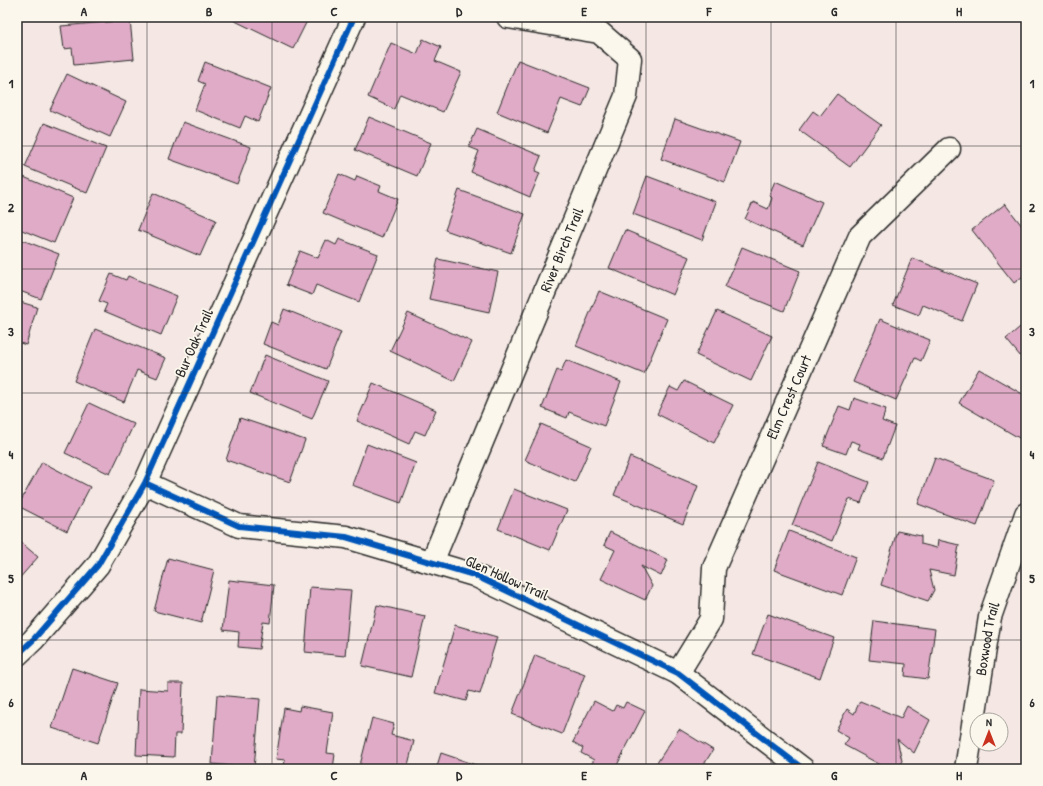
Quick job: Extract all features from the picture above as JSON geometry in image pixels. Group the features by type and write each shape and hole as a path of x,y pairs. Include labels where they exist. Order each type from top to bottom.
{"street":[{"name":"Bur Oak Trail","path":"17,654 34,640 98,566 145,483 354,17"},
{"name":"River Birch Trail","path":"432,562 626,96 630,59 600,32 508,17"},
{"name":"Elm Crest Court","path":"678,673 711,619 714,568 860,236 949,149"},
{"name":"Glen Hollow Trail","path":"145,483 239,526 346,537 474,575 678,673 803,769"},
{"name":"Boxwood Trail","path":"966,769 990,617 1026,514"}],"building":[{"path":"234,17 309,17 293,49 233,20"},
{"path":"130,20 134,59 74,65 72,48 64,49 61,26"},
{"path":"423,39 441,47 435,61 461,72 443,112 400,94 394,109 368,97 391,43 417,54"},
{"path":"518,60 590,88 582,107 561,99 547,133 497,112"},
{"path":"205,62 271,88 258,122 245,116 240,128 195,110 205,84 198,81"},
{"path":"67,74 126,102 110,137 50,110"},
{"path":"837,94 881,125 850,167 799,130 813,111 820,116"},
{"path":"369,117 431,143 417,176 355,150"},
{"path":"675,119 740,142 725,182 661,159"},
{"path":"183,122 251,147 237,184 169,159"},
{"path":"44,123 106,148 87,193 25,167"},
{"path":"477,129 541,156 535,171 540,173 530,197 471,172 479,151 469,147"},
{"path":"339,174 355,181 357,176 381,186 379,191 398,199 382,238 323,213"},
{"path":"19,175 73,198 54,243 17,228 17,180"},
{"path":"647,176 716,202 702,240 633,214"},
{"path":"775,181 822,202 803,245 745,219 753,202 768,209 772,198 769,195"},
{"path":"459,190 525,214 511,253 445,230"},
{"path":"153,193 216,220 200,256 138,230"},
{"path":"1005,204 1026,231 1026,274 1014,283 972,230"},
{"path":"625,230 689,257 673,295 609,268"},
{"path":"17,238 59,254 41,299 17,290"},
{"path":"339,239 378,254 359,302 316,285 312,295 286,285 300,251 318,258 326,240 336,245"},
{"path":"742,247 800,271 784,311 725,287"},
{"path":"912,258 977,284 962,321 923,305 919,315 893,305"},
{"path":"438,259 498,272 489,312 429,299"},
{"path":"111,274 126,280 128,276 177,296 161,335 104,311 107,304 99,301"},
{"path":"599,291 667,319 644,374 576,346"},
{"path":"17,301 37,307 26,345 17,342"},
{"path":"284,309 341,332 326,369 263,344 271,322 278,325"},
{"path":"717,311 772,336 751,381 696,355"},
{"path":"408,313 472,342 454,381 390,351"},
{"path":"880,319 930,340 921,361 915,358 896,400 853,382"},
{"path":"1026,322 1026,363 1006,339"},
{"path":"95,329 166,358 157,378 137,370 124,402 74,381"},
{"path":"265,355 328,381 312,419 250,393"},
{"path":"566,360 621,382 604,426 569,412 567,418 542,408 557,370 561,372"},
{"path":"979,369 1026,396 1026,442 959,403"},
{"path":"684,381 733,405 714,443 657,414 670,387 678,391"},
{"path":"373,383 436,410 425,435 415,431 409,444 357,421"},
{"path":"854,398 886,409 882,421 895,426 883,458 858,449 860,444 851,441 846,454 823,446 839,406 850,410"},
{"path":"89,403 134,424 110,474 65,453"},
{"path":"240,418 305,440 290,482 226,460"},
{"path":"541,424 591,446 575,482 525,460"},
{"path":"367,444 416,463 401,503 352,485"},
{"path":"630,457 698,486 683,524 614,495"},
{"path":"935,458 994,480 977,526 918,504"},
{"path":"42,462 90,487 67,531 18,506"},
{"path":"818,462 869,482 861,503 849,499 832,541 792,525"},
{"path":"514,489 567,510 550,550 498,529"},
{"path":"789,531 856,557 842,595 774,570"},
{"path":"897,531 921,536 921,544 937,548 938,540 959,545 954,575 929,570 934,590 928,601 881,585"},
{"path":"610,532 668,560 661,576 641,566 652,586 645,600 601,579 615,550 604,545"},
{"path":"17,539 38,557 17,581"},
{"path":"168,558 214,570 201,623 154,611"},
{"path":"229,580 274,585 270,623 263,622 259,649 238,647 239,632 223,630"},
{"path":"310,587 351,590 345,656 305,652"},
{"path":"377,605 425,616 411,677 362,666"},
{"path":"768,614 834,638 820,678 753,654"},
{"path":"874,621 935,629 928,679 905,676 906,664 869,660"},
{"path":"455,625 497,637 480,694 469,691 466,701 435,693"},
{"path":"535,655 585,674 562,734 512,714"},
{"path":"72,668 118,683 98,743 52,728"},
{"path":"168,683 183,683 181,734 175,734 174,757 136,755 139,689 168,691"},
{"path":"217,695 260,699 254,768 212,764"},
{"path":"594,701 613,711 616,705 623,708 626,702 645,711 615,769 596,769 590,766 594,760 581,753 583,748 573,742"},
{"path":"860,701 901,718 907,706 930,720 914,753 897,739 902,761 897,769 888,769 844,745 849,738 836,730 847,709 854,714"},
{"path":"300,706 333,712 327,753 335,754 333,769 299,769 284,767 285,760 276,759 284,708 299,711"},
{"path":"372,718 394,724 391,735 414,741 407,769 359,769"},
{"path":"679,729 713,750 701,769 653,769"},
{"path":"441,753 488,769 436,769"}],"cycle path":[{"path":"17,655 33,640 98,565 145,483 354,17"},
{"path":"145,483 239,526 346,537 474,575 678,673 803,769"}]}
